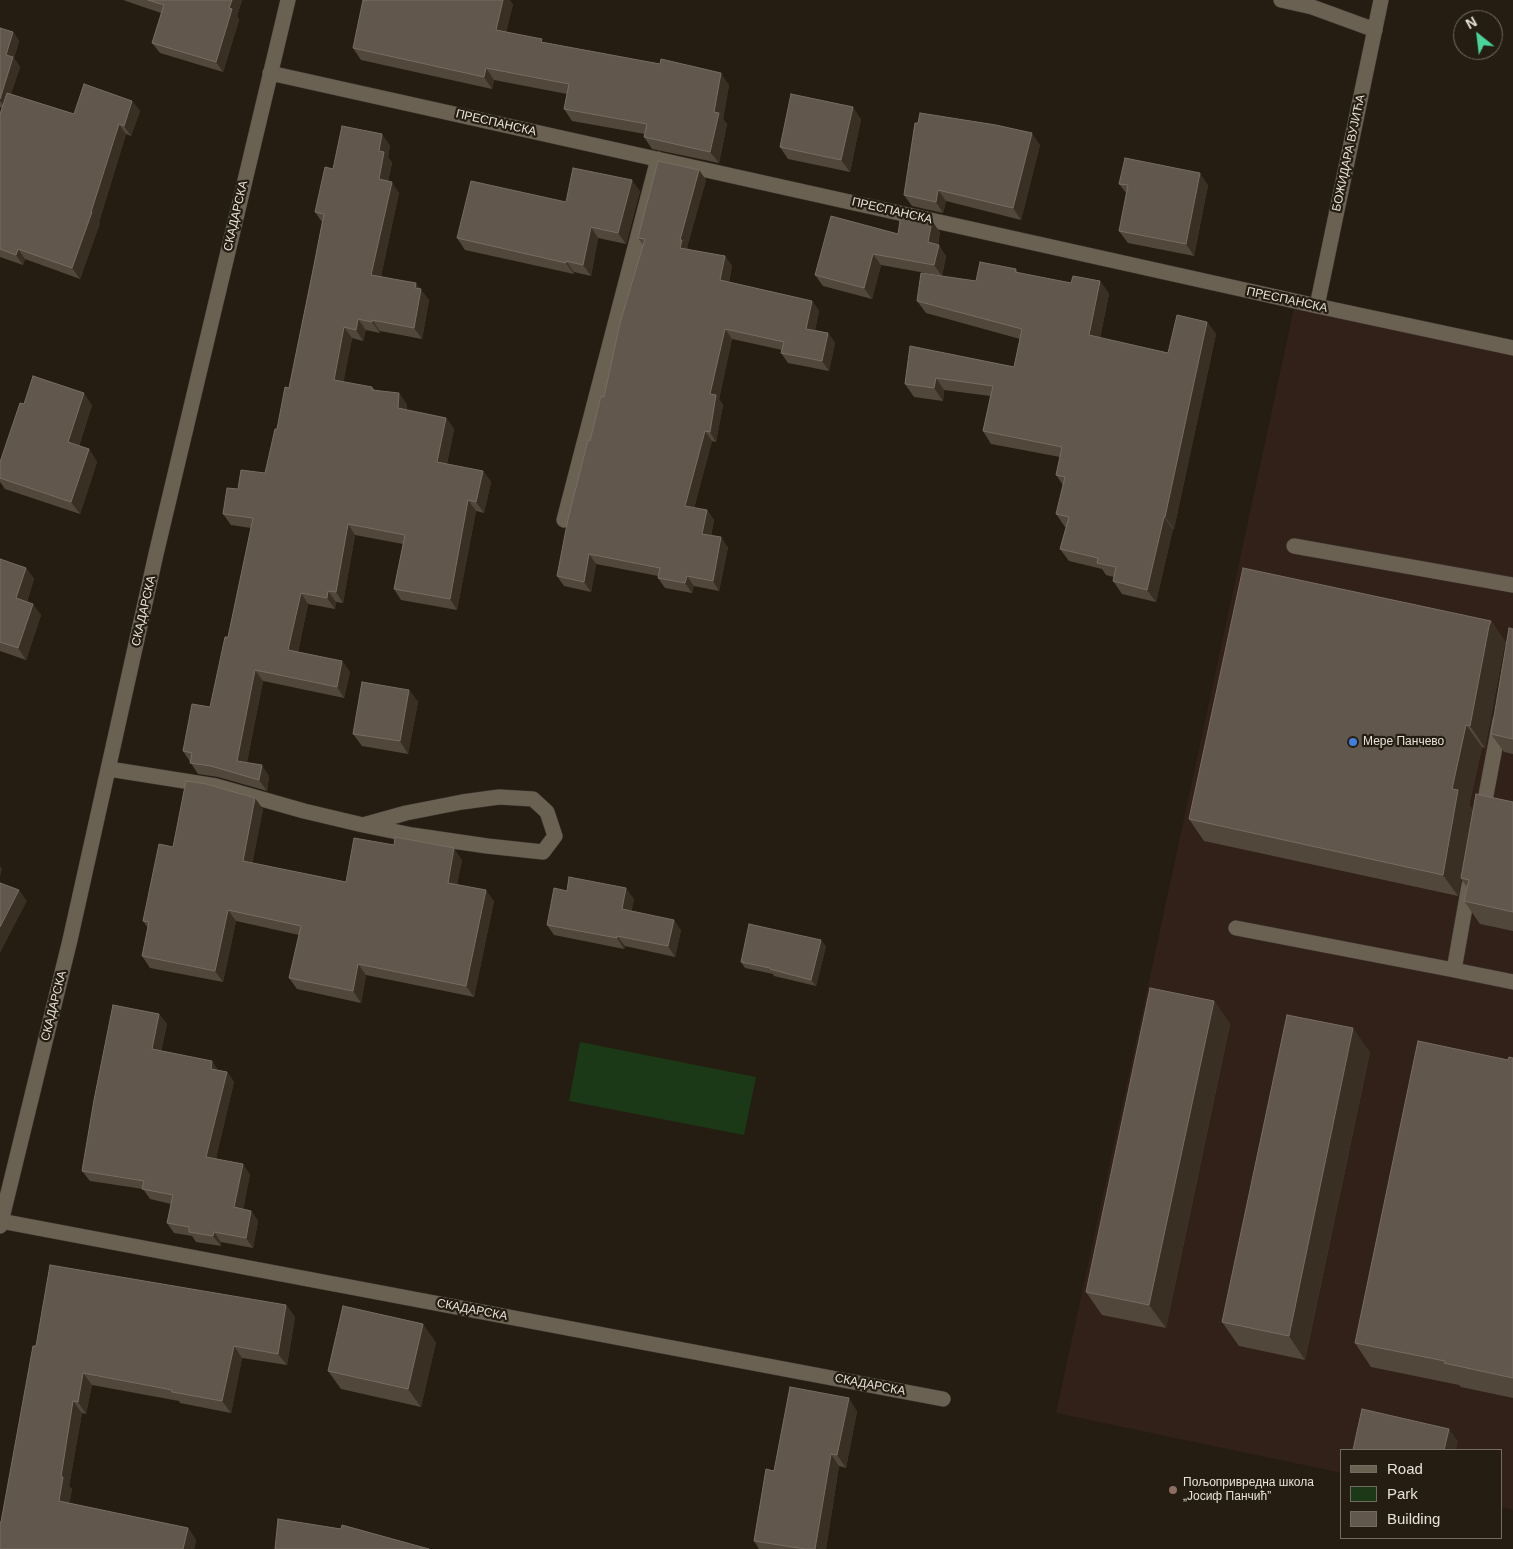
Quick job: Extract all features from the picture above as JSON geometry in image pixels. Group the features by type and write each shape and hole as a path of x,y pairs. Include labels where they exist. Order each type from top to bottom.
{"street":[{"name":"СКАДАРСКА","path":"288,0 159,545 70,940 1,1224 943,1399"},
{"path":"1281,0 1312,7 1375,30"},
{"name":"БОЖИДАРА ВУЈИЋА","path":"1317,306 1381,0"},
{"name":"ПРЕСПАНСКА","path":"270,73 1513,348"},
{"path":"564,520 658,159"},
{"path":"1294,546 1513,586"},
{"path":"1479,834 1502,707"},
{"path":"108,769 216,786 304,811 363,825 412,835 543,852 555,836 548,812 533,799 499,796 406,813 363,825"},
{"path":"1454,970 1472,873"},
{"path":"1236,928 1513,982"}],"shaded area":[{"path":"1294,308 1513,355 1513,1510 1503,1507 1503,1449 1340,1449 1340,1473 1056,1413"}],"green space":[{"path":"580,1042 756,1077 744,1135 569,1101"}],"building":[{"path":"148,0 232,0 229,8 232,9 216,62 152,43 164,5"},
{"path":"363,0 503,0 496,30 542,39 541,42 660,64 661,59 721,73 714,112 719,113 710,152 644,137 647,124 564,109 569,84 486,68 484,77 353,48"},
{"path":"0,28 13,32 6,55 13,57 0,99"},
{"path":"84,84 132,101 124,126 119,124 92,212 72,268 18,249 16,255 0,249 0,114 7,93 74,114"},
{"path":"791,94 853,107 841,160 780,147"},
{"path":"920,113 996,125 1032,133 1013,208 938,190 936,202 904,195 915,123 918,123"},
{"path":"342,126 382,134 379,151 384,152 379,179 392,182 371,275 416,283 415,288 421,289 414,328 358,319 356,330 344,327 334,380 372,387 372,390 399,393 398,408 446,418 437,462 483,471 476,502 468,500 450,599 394,589 405,535 348,524 336,592 328,591 327,598 301,593 288,650 342,661 337,687 255,670 237,761 262,765 259,780 211,766 190,763 192,753 183,751 192,704 210,707 225,637 228,637 253,518 223,514 227,488 238,489 241,470 265,473 275,429 277,429 285,387 289,388 324,214 315,212 325,167 333,169"},
{"path":"1125,158 1200,173 1186,244 1119,231 1128,185 1119,184"},
{"path":"658,161 699,170 680,240 682,240 680,248 725,256 720,280 812,301 806,329 828,333 822,361 781,353 784,342 725,329 710,394 716,395 710,432 705,431 685,506 707,510 702,534 721,537 713,581 687,576 685,583 658,578 660,568 589,554 584,582 557,576 568,519 588,440 590,441 601,396 604,397 620,323 645,239 638,238"},
{"path":"573,168 632,180 618,233 591,227 583,265 566,261 566,263 457,238 471,181 566,202"},
{"path":"901,214 932,221 928,242 939,245 934,265 873,254 864,288 815,275 831,216 898,234"},
{"path":"980,262 1016,269 1015,272 1071,283 1073,276 1100,281 1089,335 1168,353 1177,315 1207,322 1165,517 1147,590 1113,581 1116,567 1097,563 1098,558 1060,549 1069,517 1056,514 1065,477 1056,475 1062,447 983,431 993,386 936,378 934,388 905,384 910,346 1014,367 1022,329 917,301 921,273 976,281"},
{"path":"33,376 84,393 68,442 89,449 71,502 0,478 0,462 20,403 24,404"},
{"path":"0,559 26,568 16,598 33,604 18,648 0,642"},
{"path":"1243,568 1491,621 1470,726 1466,725 1452,789 1458,790 1443,875 1189,819"},
{"path":"1509,628 1513,629 1513,739 1491,734"},
{"path":"362,682 409,690 400,741 353,734"},
{"path":"186,781 206,784 255,798 243,861 346,882 354,838 394,845 395,837 454,848 448,883 486,890 466,986 358,964 353,991 289,978 301,926 228,910 215,971 142,956 149,922 143,921 159,844 173,847"},
{"path":"1476,794 1513,802 1513,912 1464,901 1469,880 1461,878"},
{"path":"569,877 626,888 622,909 674,920 668,946 547,925 554,888 567,891"},
{"path":"0,883 19,890 0,927"},
{"path":"749,924 821,940 811,980 741,962"},
{"path":"1150,988 1214,1001 1149,1305 1086,1292"},
{"path":"113,1005 159,1014 152,1049 212,1061 211,1069 227,1072 206,1157 243,1164 234,1207 251,1211 246,1238 214,1232 213,1236 189,1232 189,1227 167,1223 173,1195 142,1189 144,1181 82,1171"},
{"path":"1287,1015 1353,1028 1289,1336 1222,1322"},
{"path":"1418,1041 1508,1060 1509,1057 1513,1058 1513,1378 1444,1363 1445,1361 1355,1343"},
{"path":"50,1265 286,1305 278,1354 234,1346 222,1401 83,1373 78,1402 73,1401 59,1501 188,1528 183,1549 0,1549 0,1522 33,1346 36,1346"},
{"path":"343,1306 423,1324 408,1389 328,1371"},
{"path":"790,1387 849,1398 837,1455 831,1454 815,1549 754,1541 766,1469 774,1471"},
{"path":"1362,1409 1449,1429 1444,1449 1353,1449"},
{"path":"278,1519 341,1529 342,1525 429,1549 275,1549"}],"place":[{"name":"Мере Панчево","path":"1353,742"},
{"name":"Пољопривредна школа „Јосиф Панчић”","path":"1173,1490"}]}
